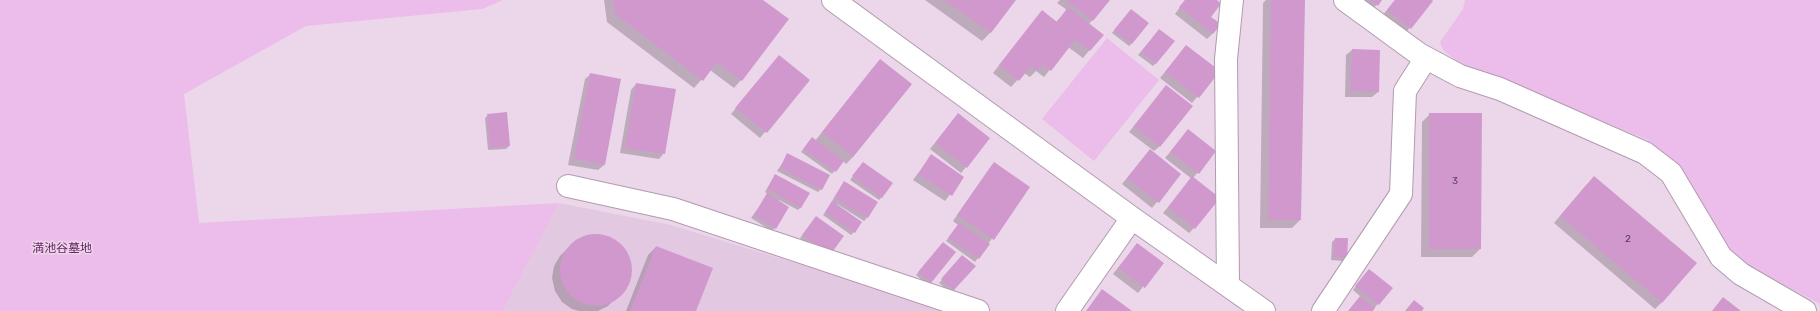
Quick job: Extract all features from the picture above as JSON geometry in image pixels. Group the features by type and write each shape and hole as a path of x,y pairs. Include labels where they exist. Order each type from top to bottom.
{"street":[{"path":"833,0 1132,218 1264,311"},
{"path":"1228,285 1226,59 1232,0"},
{"path":"1345,0 1426,58 1460,76 1500,89 1645,153 1671,173 1721,257 1741,274 1805,311"},
{"path":"1323,311 1401,194 1405,91 1426,58"},
{"path":"568,186 673,209 972,310"},
{"path":"1067,311 1132,218"}],"shaded area":[{"path":"559,203 671,225 953,311 503,311"}],"green space":[{"name":"満池谷墓地","path":"0,0 503,0 482,9 306,26 184,94 199,223 559,203 503,311 0,311"},
{"path":"1465,0 1820,0 1820,304 1745,264 1732,255 1676,163 1646,139 1460,64 1443,50 1440,42 1463,9"},
{"path":"1107,38 1159,80 1094,161 1042,119"}],"building":[{"path":"613,0 763,0 789,19 742,81 717,62 703,81 615,14"},
{"path":"944,0 1016,0 991,33"},
{"path":"1066,0 1110,0 1093,21"},
{"path":"1185,0 1217,0 1221,4 1211,17 1221,24 1213,34 1179,7"},
{"path":"1271,0 1305,0 1301,220 1268,220"},
{"path":"1370,0 1382,0 1378,6"},
{"path":"1395,0 1433,1 1411,29 1387,10"},
{"path":"1068,7 1104,35 1090,51 1075,40 1051,71 1043,65 1038,71 1031,66 1019,81 999,65 1042,10 1057,22"},
{"path":"1131,9 1149,23 1132,44 1114,30"},
{"path":"1159,29 1175,41 1156,64 1141,52"},
{"path":"1186,45 1220,71 1199,98 1165,72"},
{"path":"1352,49 1380,50 1379,92 1350,91"},
{"path":"779,55 810,80 767,133 735,108"},
{"path":"880,59 912,84 853,157 822,132"},
{"path":"590,73 621,79 605,165 574,159"},
{"path":"636,83 676,89 665,154 625,148"},
{"path":"1166,85 1193,106 1160,147 1134,126"},
{"path":"507,112 510,146 490,148 487,114"},
{"path":"958,113 990,138 967,168 935,143"},
{"path":"1429,113 1482,113 1481,249 1429,249"},
{"path":"1188,129 1216,151 1199,174 1170,152"},
{"path":"812,137 844,161 836,172 803,149"},
{"path":"1150,149 1181,174 1159,203 1127,178"},
{"path":"787,153 830,175 822,190 780,168"},
{"path":"931,154 964,177 952,196 918,174"},
{"path":"863,162 893,183 882,198 852,176"},
{"path":"994,162 1030,187 994,240 957,215"},
{"path":"775,174 810,193 801,208 767,189"},
{"path":"1192,176 1220,198 1195,229 1168,207"},
{"path":"1594,176 1697,263 1662,303 1560,216"},
{"path":"844,181 878,202 868,218 834,198"},
{"path":"767,193 789,207 776,229 754,215"},
{"path":"832,201 862,222 855,233 825,212"},
{"path":"816,216 844,236 830,255 802,235"},
{"path":"959,223 990,244 979,259 948,238"},
{"path":"596,234 610,237 622,244 629,256 632,270 629,284 622,296 610,303 596,306 582,303 570,296 563,284 560,270 563,256 570,244 582,237"},
{"path":"1335,238 1348,238 1347,258 1333,257"},
{"path":"943,242 956,252 931,283 918,272"},
{"path":"1137,243 1164,263 1145,288 1118,268"},
{"path":"656,246 713,268 696,311 630,311"},
{"path":"962,255 976,266 954,290 941,279"},
{"path":"1369,269 1393,288 1379,305 1355,286"},
{"path":"1102,289 1132,311 1086,311"},
{"path":"1360,296 1375,308 1373,311 1348,311"},
{"path":"1723,297 1741,311 1712,311"},
{"path":"1414,300 1424,308 1422,311 1405,311"}]}
